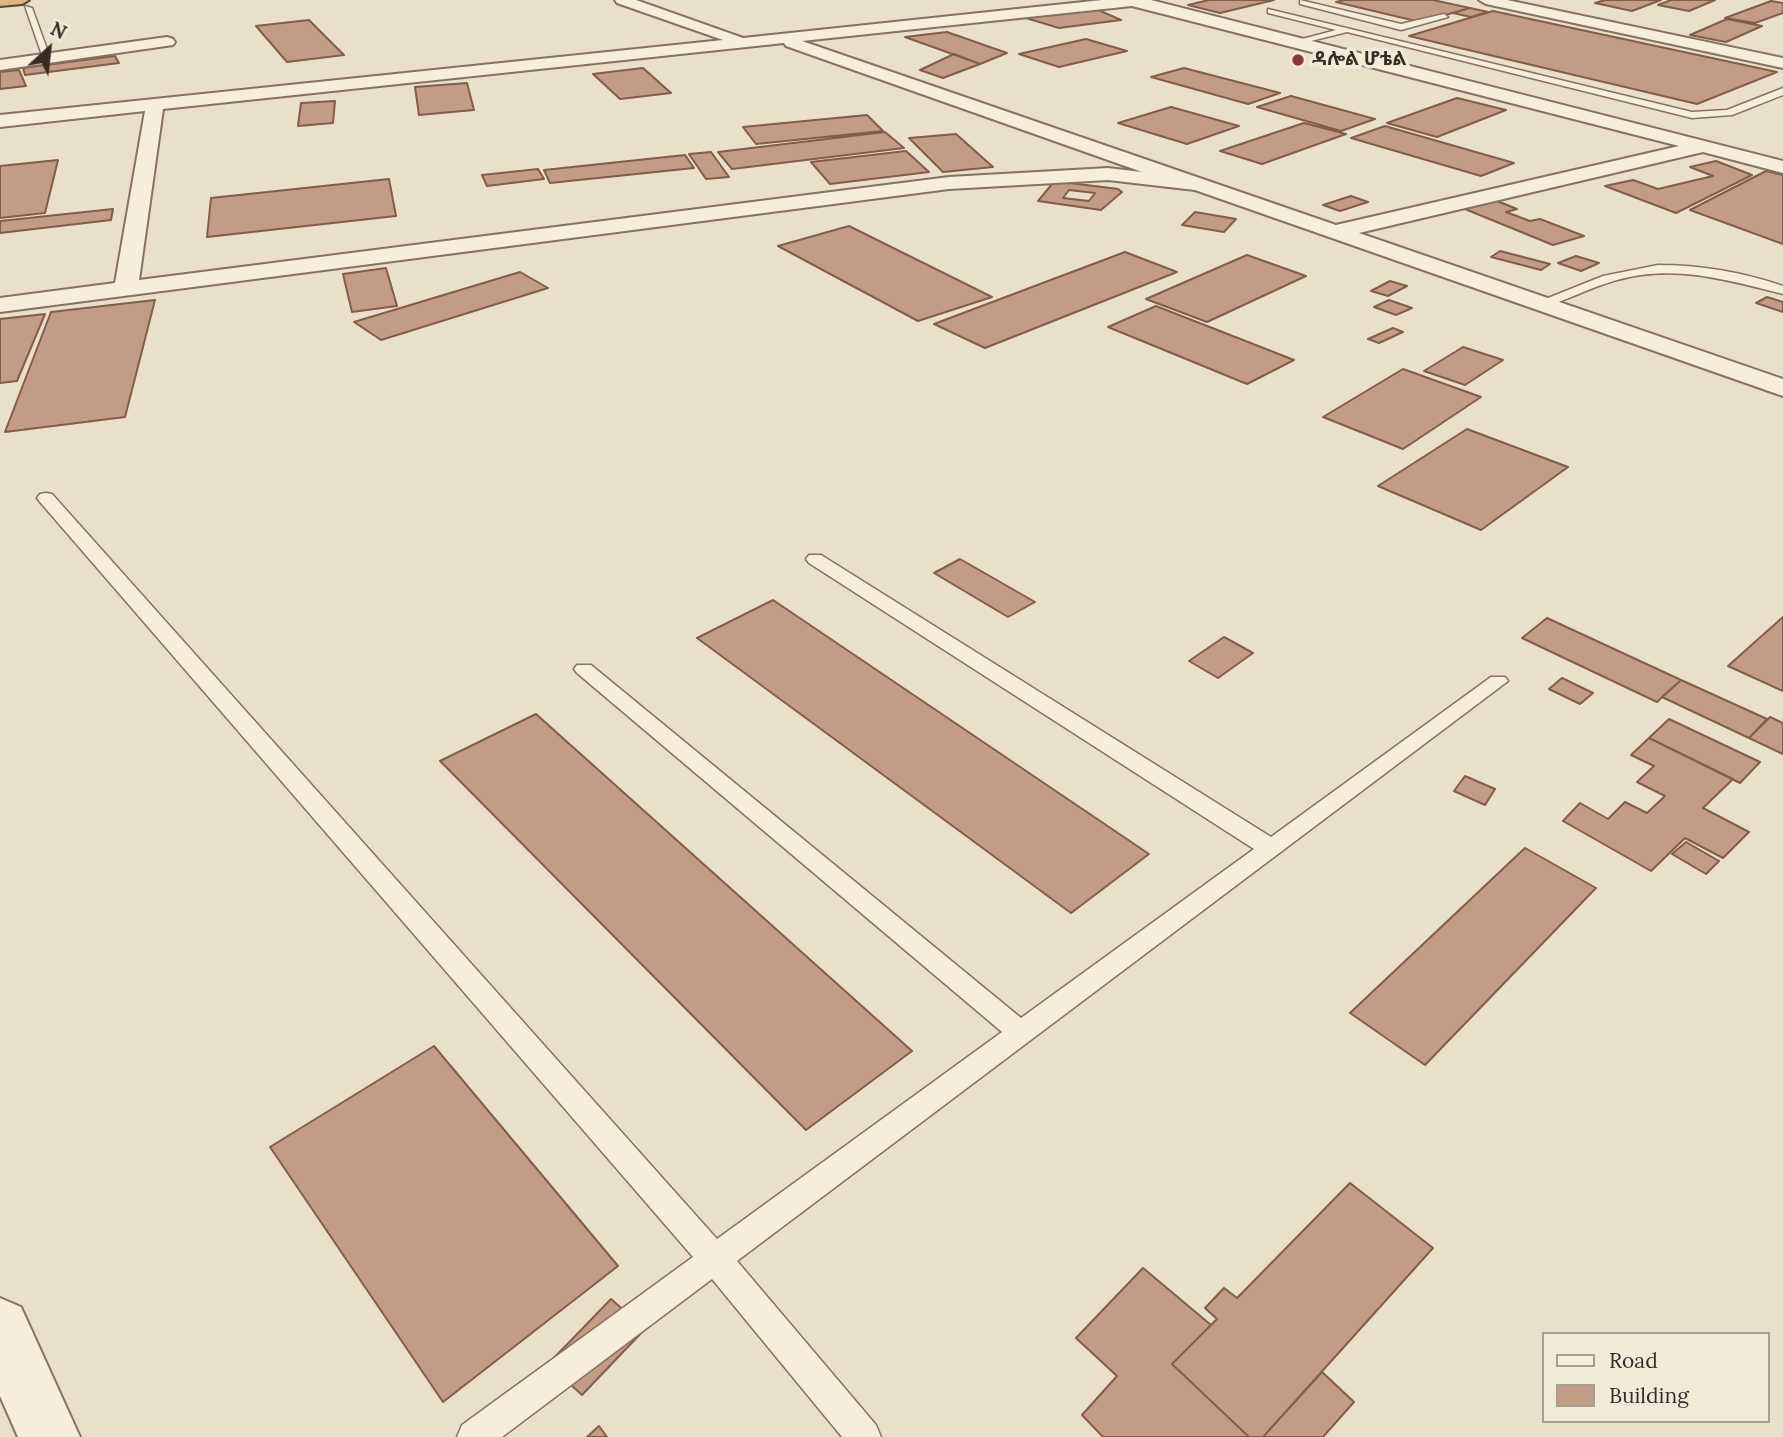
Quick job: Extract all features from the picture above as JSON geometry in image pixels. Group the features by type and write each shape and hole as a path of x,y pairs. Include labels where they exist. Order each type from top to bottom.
{"highway":[{"path":"0,2 25,4"}],"street":[{"path":"622,0 746,42"},
{"path":"1486,0 1783,63"},
{"path":"0,121 1134,1 1783,167"},
{"path":"780,38 1783,388"},
{"path":"0,65 167,42"},
{"path":"126,288 155,104"},
{"path":"1334,232 1703,146"},
{"path":"0,305 949,183 1108,174 1195,184"},
{"path":"0,1327 49,1437"}],"lane":[{"path":"1444,17 1406,27 1297,2 1271,10 1692,115 1731,114 1783,91"},
{"path":"25,4 48,58"},
{"path":"1294,44 1381,22"},
{"path":"1540,304 1619,275 1657,269 1734,276 1783,290"},
{"path":"46,498 715,1259 864,1437"},
{"path":"815,559 1271,848"},
{"path":"584,669 1021,1033"},
{"path":"474,1437 1498,681"}],"building":[{"path":"1209,0 1274,0 1220,13 1188,5"},
{"path":"1433,0 1470,8 1420,22 1336,2"},
{"path":"1605,0 1661,0 1632,11 1595,3"},
{"path":"1671,0 1715,0 1689,11 1658,5"},
{"path":"1771,1 1783,3 1783,13 1755,23 1725,18"},
{"path":"1470,8 1488,12 1471,17 1453,13"},
{"path":"1096,9 1121,20 1059,28 1026,18"},
{"path":"1493,11 1777,72 1697,104 1409,36"},
{"path":"1727,19 1762,26 1726,42 1690,35"},
{"path":"309,20 344,55 287,62 256,26"},
{"path":"947,32 1007,53 980,64 905,37"},
{"path":"1086,39 1127,51 1059,67 1019,54"},
{"path":"954,54 980,64 943,78 920,70"},
{"path":"115,56 119,63 25,75 23,68"},
{"path":"643,68 671,93 620,99 593,74"},
{"path":"1184,68 1280,93 1248,104 1151,77"},
{"path":"19,70 26,86 0,89 0,72"},
{"path":"467,83 474,110 419,115 415,87"},
{"path":"1291,96 1375,119 1341,131 1257,107"},
{"path":"1457,98 1506,110 1437,137 1387,123"},
{"path":"335,101 333,123 298,126 301,103"},
{"path":"1171,107 1239,126 1187,144 1118,123"},
{"path":"867,115 883,131 756,144 743,127"},
{"path":"1304,123 1346,134 1262,164 1220,151"},
{"path":"1385,126 1514,163 1481,176 1351,138"},
{"path":"885,132 904,148 732,169 718,152"},
{"path":"956,134 993,167 943,172 909,138"},
{"path":"906,151 929,172 830,184 811,162"},
{"path":"711,152 729,177 706,179 689,154"},
{"path":"685,155 694,168 550,183 544,170"},
{"path":"58,160 45,213 0,218 0,166"},
{"path":"1716,161 1752,175 1676,213 1605,186 1633,180 1658,189 1713,176 1690,167"},
{"path":"538,169 544,179 487,186 482,175"},
{"path":"1766,171 1783,175 1783,244 1690,210"},
{"path":"389,179 396,216 207,237 211,198"},
{"path":"1053,183 1118,189 1122,192 1101,210 1038,201","holes":["1069,190 1095,193 1089,201 1063,198"]},
{"path":"1351,196 1368,202 1340,211 1323,205"},
{"path":"1492,199 1517,209 1506,212 1530,221 1540,219 1584,236 1553,245 1460,207"},
{"path":"113,209 111,220 0,233 0,221"},
{"path":"1195,212 1236,219 1224,232 1182,225"},
{"path":"849,226 992,297 918,321 778,246"},
{"path":"1500,251 1550,264 1541,270 1491,257"},
{"path":"1125,252 1177,272 985,348 934,324"},
{"path":"1247,255 1306,276 1207,322 1146,299"},
{"path":"1576,256 1599,263 1581,271 1558,263"},
{"path":"386,268 397,306 352,312 343,274"},
{"path":"520,272 548,288 381,340 354,322"},
{"path":"1390,281 1407,286 1388,296 1371,291"},
{"path":"1767,297 1783,302 1783,312 1756,303"},
{"path":"155,300 125,417 5,432 51,312"},
{"path":"1389,300 1412,308 1396,315 1374,307"},
{"path":"1156,306 1294,360 1247,384 1108,327"},
{"path":"45,314 17,381 0,383 0,319"},
{"path":"1393,328 1403,332 1379,343 1368,339"},
{"path":"1463,347 1503,360 1465,385 1424,371"},
{"path":"1403,369 1481,397 1403,449 1323,417"},
{"path":"1467,429 1568,467 1481,530 1378,486"},
{"path":"960,559 1035,602 1008,617 934,573"},
{"path":"773,600 1149,854 1071,913 697,638"},
{"path":"1783,617 1783,691 1728,666"},
{"path":"1547,618 1681,680 1657,702 1522,638"},
{"path":"1224,637 1253,653 1218,678 1189,661"},
{"path":"1562,678 1593,693 1580,704 1549,689"},
{"path":"1681,680 1767,719 1749,738 1662,697"},
{"path":"536,714 912,1051 806,1130 440,761"},
{"path":"1770,717 1783,723 1783,754 1749,738"},
{"path":"1669,719 1760,762 1740,783 1649,738"},
{"path":"1649,738 1733,779 1703,808 1749,832 1723,858 1685,838 1651,871 1563,821 1580,803 1608,819 1625,802 1647,813 1665,796 1637,782 1654,766 1631,755"},
{"path":"1465,776 1495,789 1485,805 1454,791"},
{"path":"1686,842 1719,861 1706,874 1672,854"},
{"path":"1525,848 1596,888 1425,1065 1350,1013"},
{"path":"434,1046 618,1266 443,1402 270,1147"},
{"path":"1350,1183 1433,1248 1263,1437 1249,1437 1172,1364 1217,1319 1205,1308 1224,1288 1237,1298"},
{"path":"1143,1268 1211,1325 1172,1364 1249,1437 1103,1437 1082,1415 1117,1376 1076,1338"},
{"path":"611,1299 645,1329 582,1395 548,1364"},
{"path":"1322,1372 1354,1402 1323,1437 1263,1437"},
{"path":"599,1426 607,1437 587,1437"}],"place":[{"name":"ዳሎል ሆቴል","path":"1298,60"}]}
